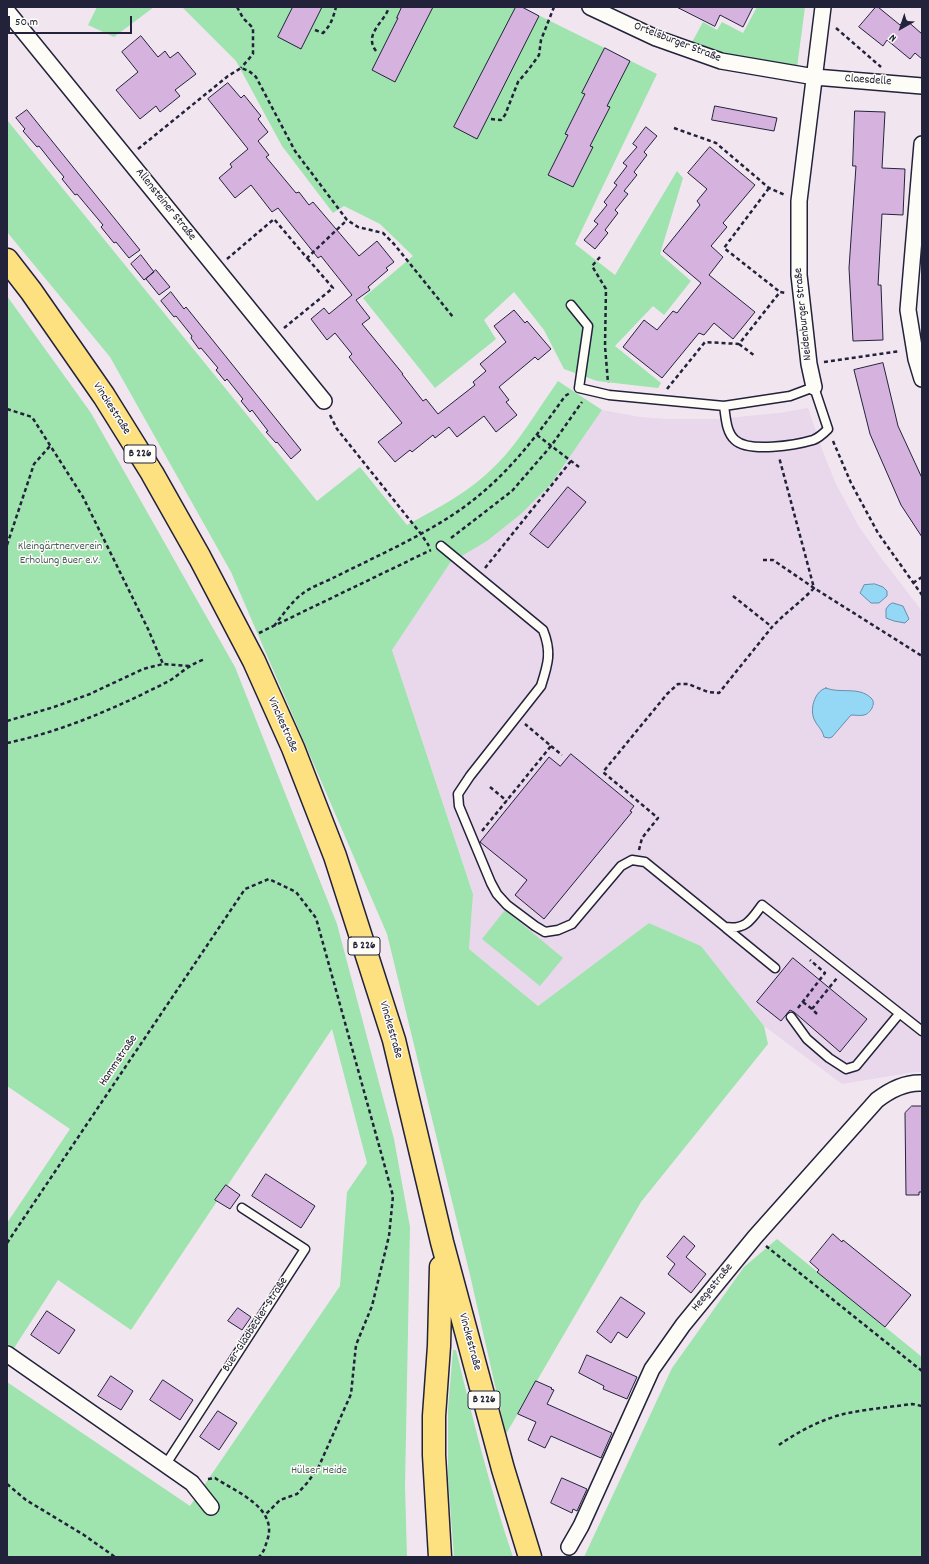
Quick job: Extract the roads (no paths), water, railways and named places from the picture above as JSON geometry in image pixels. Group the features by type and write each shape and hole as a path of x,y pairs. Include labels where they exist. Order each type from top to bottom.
{"main road":[{"name":"Vinckestraße","path":"7,260 31,291 104,396 152,473 200,558 254,660 293,748 335,856 394,1040 442,1242 503,1469 530,1557"},
{"name":"Vinckestraße","path":"440,1557 434,1455 434,1416 439,1346 442,1242"}],"street":[{"name":"Ortelsburger Straße","path":"590,7 656,38 721,61 814,78"},
{"name":"Allensteiner Straße","path":"7,10 324,400"},
{"name":"Neidenburger Straße","path":"814,387 809,364 799,275 799,201 822,12"},
{"name":"Claesdelle","path":"814,78 922,86"},
{"path":"922,144 908,310 914,349 922,379"},
{"name":"Heegestraße","path":"569,1547 581,1526 652,1369 683,1325 755,1237 877,1100 892,1089 915,1082 922,1083"},
{"path":"7,1354 192,1483 211,1508"}],"lane":[{"path":"571,305 588,326 579,388 610,395 724,406 790,396 814,387"},
{"name":"Neidenburger Straße","path":"724,406 729,431 735,440 742,445 751,447 776,447 814,440 828,429 814,387"},
{"path":"441,546 543,630 547,639 549,652 545,674 540,686 458,794 459,806 490,882 497,894 507,905 545,932 558,930 572,924 621,866 632,860 645,862 775,968"},
{"path":"725,927 734,928 749,922 762,905 922,1031"},
{"path":"791,1017 807,1039 829,1058 846,1069 856,1066 899,1014"},
{"name":"Buer-Gladbecker-Straße","path":"166,1464 305,1249 242,1208"}],"water":[{"path":"875,584 883,587 887,591 887,596 879,603 871,603 860,593 864,585"},
{"path":"893,603 903,606 909,619 905,623 886,618 886,609"},
{"path":"826,688 831,690 855,691 866,694 873,700 872,708 864,715 851,715 832,737 824,737 813,717 812,712 818,693"}],"park label":[{"name":"Kleingärtnerverein Erholung Buer e.V.","path":"60,554"},
{"name":"Hülser Heide","path":"319,1471"}]}
